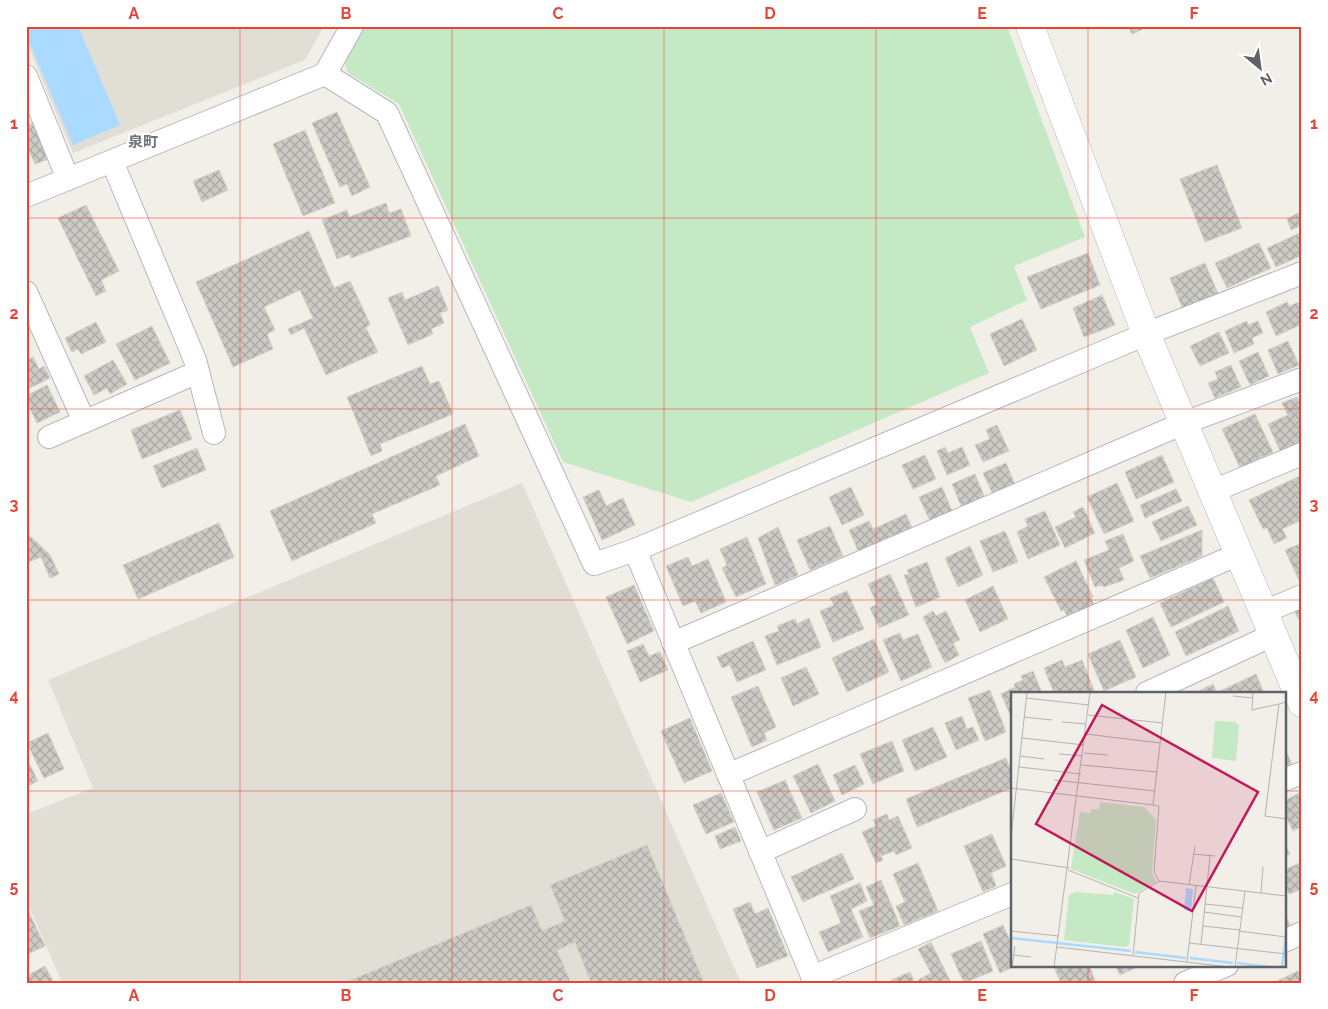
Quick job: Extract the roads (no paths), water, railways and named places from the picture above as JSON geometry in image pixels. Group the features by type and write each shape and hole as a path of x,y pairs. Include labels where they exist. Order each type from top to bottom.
{"street":[{"path":"26,196 325,74 352,26"},
{"path":"1030,26 1146,334 1268,624 1300,695"},
{"path":"325,74 387,114 594,564 635,550 1146,334 1302,273"},
{"path":"26,76 68,179"},
{"path":"112,160 195,360 214,433"},
{"path":"26,292 84,421"},
{"path":"49,436 198,372"},
{"path":"673,643 1184,423 1302,378"},
{"path":"1212,491 1302,454"},
{"path":"635,550 814,980 1011,894"},
{"path":"728,774 1239,554"},
{"path":"1149,692 1268,624 1302,596"},
{"path":"1286,779 1302,773"},
{"path":"760,852 855,808"},
{"path":"1286,940 1302,934"},
{"path":"1185,983 1224,966"}],"water":[{"path":"26,26 78,26 120,125 73,145 26,35"}],"district":[{"name":"泉町","path":"143,142"}]}
